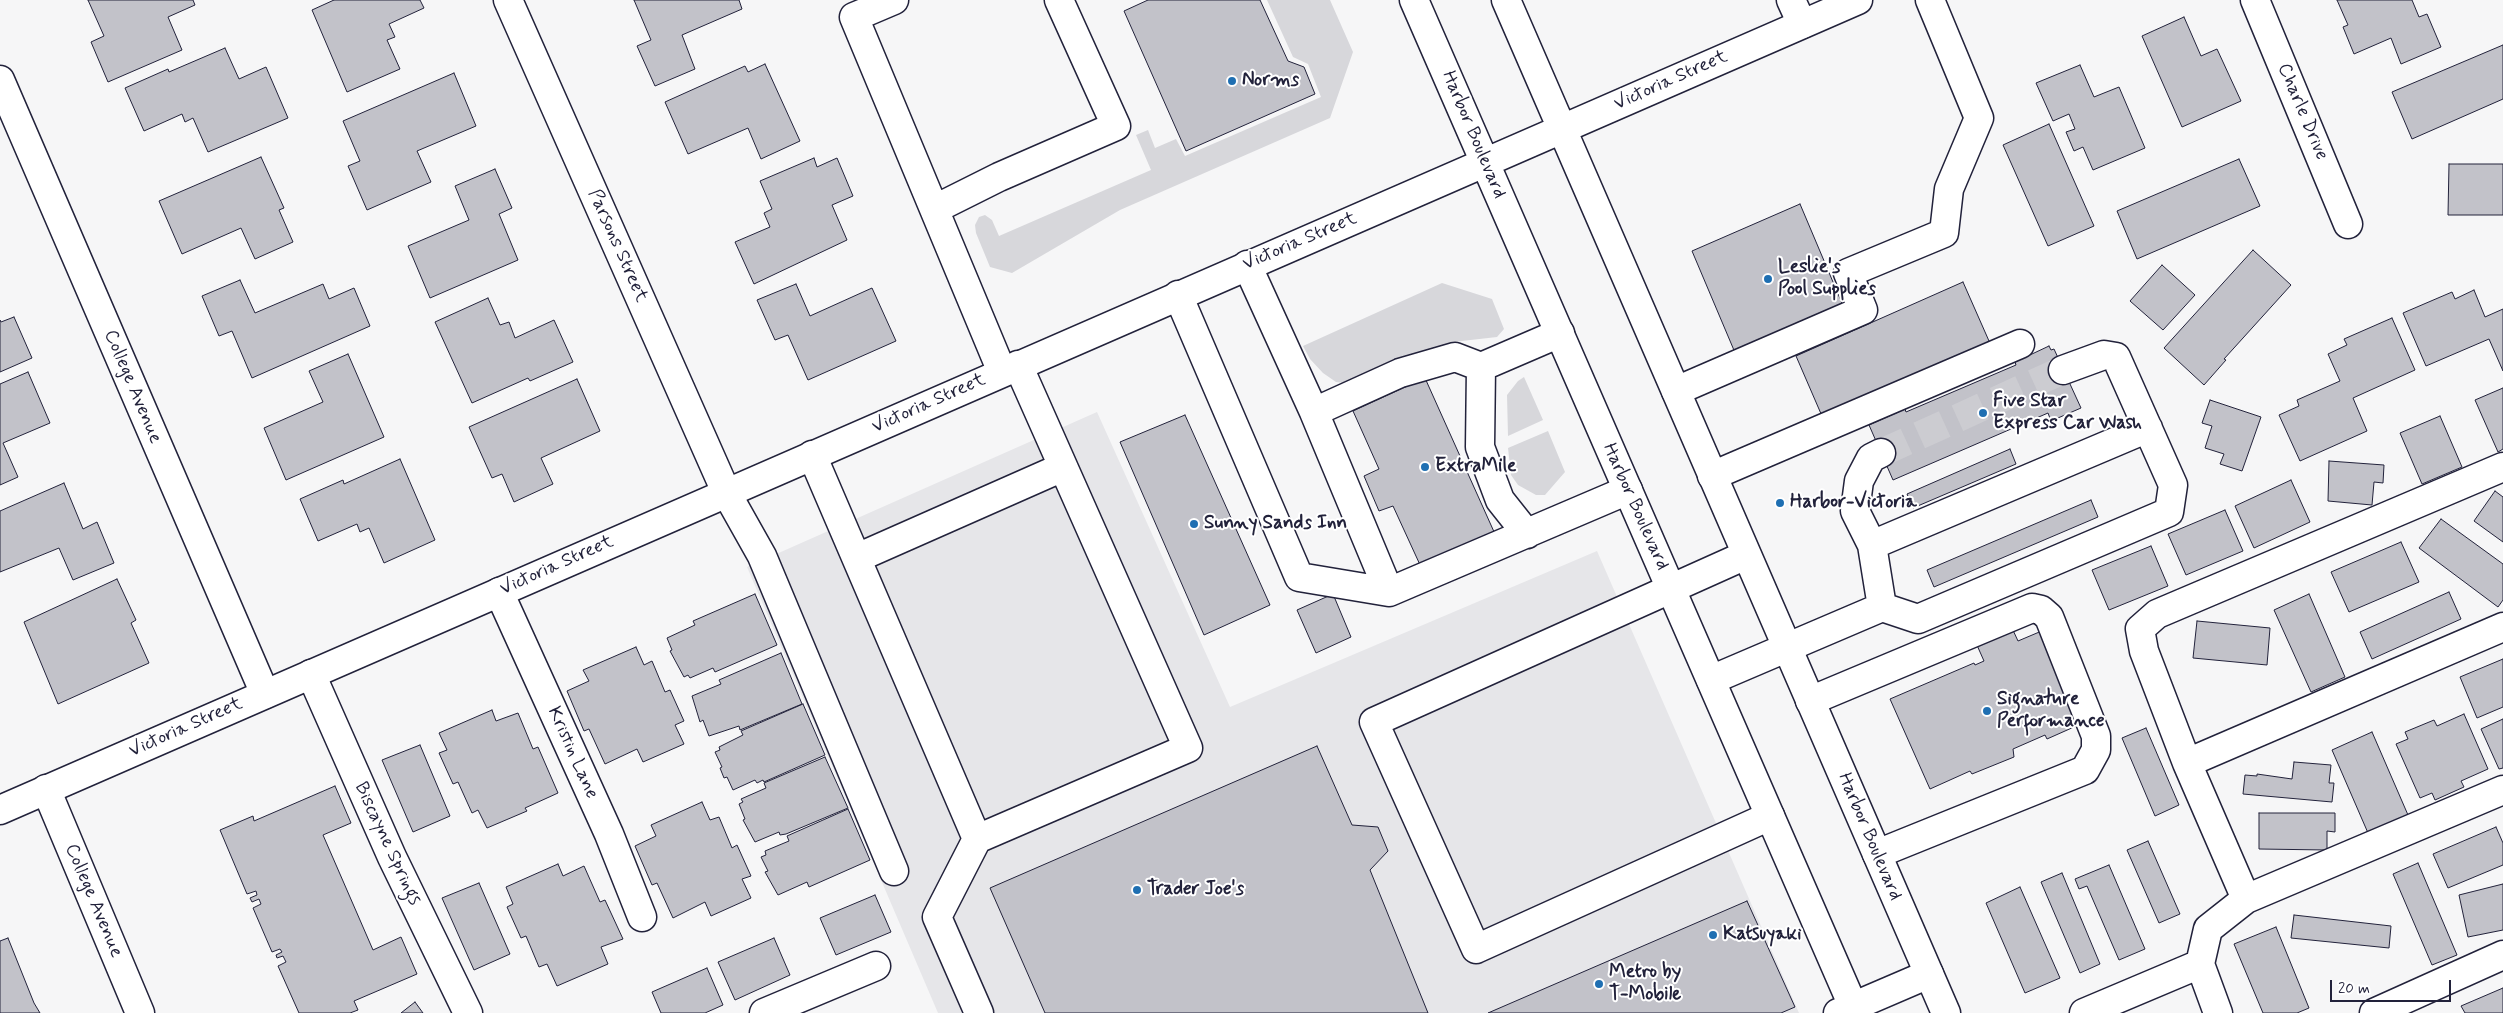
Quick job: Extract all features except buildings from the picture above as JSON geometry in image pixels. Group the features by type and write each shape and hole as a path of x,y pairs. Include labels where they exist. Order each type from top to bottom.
{"main road":[{"name":"Parsons Street","path":"508,0 726,492 762,556 894,871"},
{"path":"894,0 854,17 935,209 1010,368 1064,467 1188,748 977,839 937,917 979,1013"},
{"path":"935,209 999,177 1116,126 1059,0"},
{"name":"Harbor Boulevard","path":"1414,0 1770,816 1849,1011"},
{"name":"Harbor Boulevard","path":"1506,0 1929,974 1939,1011"},
{"name":"Victoria Street","path":"0,810 1010,368 1562,129 1797,12 1858,0"},
{"path":"1676,391 1863,310 1848,273 1944,233 1949,189 1979,118 1930,0"},
{"name":"Charle Drive","path":"2255,0 2348,224"},
{"name":"College Avenue","path":"0,80 265,694"},
{"path":"1246,266 1314,412 1389,592"},
{"path":"1178,295 1299,576 1389,592 1628,490"},
{"path":"1314,412 1400,373 1455,357 1481,367 1560,333"},
{"path":"1712,476 2020,344"},
{"path":"1711,680 1882,607 1918,619 2169,512 2173,485 2116,357 2104,355 2063,370"},
{"path":"1481,367 1480,446 1500,500 1527,534"},
{"path":"1872,544 2148,428"},
{"path":"1881,453 1871,458 1859,481 1855,511 1872,544 1882,607"},
{"path":"812,455 977,839"},
{"path":"857,558 1064,467"},
{"path":"2246,898 2187,763 2144,651 2140,629 2157,614 2503,467"},
{"path":"1746,555 1374,722 1476,949 1770,816"},
{"name":"Kristin Lane","path":"499,592 608,834 642,917"},
{"path":"1810,701 2032,608 2042,610 2049,617 2096,736 2096,750 2085,770 1877,854"},
{"path":"2187,763 2503,627"},
{"name":"Biscayne Springs","path":"311,674 392,857 468,1013"},
{"name":"College Avenue","path":"46,790 140,1013"},
{"path":"2218,1013 2200,964 2208,929 2246,898 2503,790"},
{"path":"2374,1013 2503,956"},
{"path":"2084,1013 2200,964"},
{"path":"764,1013 876,966"},
{"path":"1849,1011 1929,974"}],"shaded area":[{"path":"1267,0 1330,0 1353,52 1330,118 1120,210 1012,273 990,267 976,233 975,225 979,217 985,215 992,220 999,236 1151,170 1136,135 1148,130 1155,148 1176,139 1185,156 1321,97 1308,64 1293,57"},
{"path":"1442,283 1492,299 1504,329 1497,337 1453,342 1352,384 1336,382 1323,373 1310,359 1303,346"},
{"path":"1524,377 1543,420 1508,436 1507,395 1518,381"},
{"path":"1097,412 1230,707 1597,551 1799,1013 938,1013 747,567"},
{"path":"1548,431 1565,472 1545,495 1536,495 1518,485 1511,475 1508,448"}],"tunnel":[{"path":"1881,453 2063,370"}],"place":[{"name":"Norms","path":"1232,81"},
{"name":"Leslie's Pool Supplies","path":"1768,279"},
{"name":"Five Star Express Car Wash","path":"1983,413"},
{"name":"ExtraMile","path":"1425,467"},
{"name":"Harbor-Victoria","path":"1780,503"},
{"name":"Sunny Sands Inn","path":"1194,524"},
{"name":"Signature Performance","path":"1987,711"},
{"name":"Trader Joe's","path":"1137,890"},
{"name":"Katsuyaki","path":"1713,935"},
{"name":"Metro by T-Mobile","path":"1599,984"}]}
